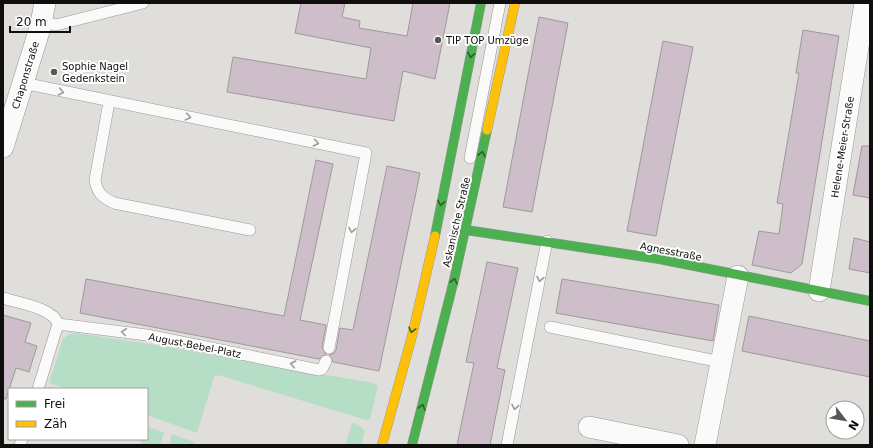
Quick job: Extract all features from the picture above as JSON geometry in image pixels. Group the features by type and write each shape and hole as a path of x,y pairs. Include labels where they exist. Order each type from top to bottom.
{"main road":[{"name":"Askanische Straße","path":"382,445 400,379 435,234 481,3"},
{"name":"Askanische Straße","path":"412,445 436,355 466,230 515,3"},
{"name":"Agnesstraße","path":"466,230 547,241 658,259 870,301"}],"street":[{"name":"Helene-Meier-Straße","path":"819,291 865,3"},
{"name":"Chaponstraße","path":"3,147 43,13"},
{"path":"705,445 738,276"},
{"path":"589,427 678,445"}],"lane":[{"path":"43,13 56,25 143,3"},
{"path":"393,445 421,337 449,213 491,3"},
{"path":"402,445 430,340 467,175 500,3"},
{"path":"23,83 109,102 366,153 329,348"},
{"path":"109,102 95,180 96,189 103,197 114,203 250,230"},
{"path":"507,445 547,241"},
{"path":"3,298 48,312 57,319 58,324 38,388"},
{"name":"August-Bebel-Platz","path":"58,324 147,335 319,370 322,369 326,361"},
{"path":"550,327 721,362"}],"green space":[{"path":"75,333 112,338 187,350 374,383 378,386 370,419 366,420 218,375 214,377 197,433 148,415 148,388 66,388 49,383 63,339 69,334"},
{"path":"352,423 359,425 365,431 361,445 345,445"},
{"path":"148,426 164,433 160,445 143,445 140,440 148,440"},
{"path":"172,434 194,442 193,445 169,445"}],"building":[{"path":"301,3 345,3 342,17 360,21 359,28 407,36 413,3 450,3 435,79 403,71 394,121 227,92 233,57 366,79 371,48 295,33"},
{"path":"539,17 568,23 532,212 503,207"},
{"path":"803,30 839,36 802,264 791,273 752,265 759,231 779,234 783,204 777,203 799,73 796,73"},
{"path":"663,41 693,47 656,236 627,231"},
{"path":"862,146 870,146 870,198 853,195"},
{"path":"316,160 333,164 300,320 326,325 322,347 326,354 319,359 80,313 86,279 284,316"},
{"path":"387,166 420,173 379,371 333,362 329,355 334,353 336,350 340,328 353,330"},
{"path":"854,238 870,242 870,273 849,269"},
{"path":"487,262 518,268 497,368 505,370 490,445 457,445 474,363 466,362"},
{"path":"562,279 719,305 713,341 556,313"},
{"path":"3,315 31,323 25,342 37,346 29,372 16,368 10,388 8,388 6,399 3,399"},
{"path":"749,316 870,341 870,377 742,351"}],"traffic: fast":[{"path":"435,236 481,3"},
{"path":"412,445 454,280 487,130"},
{"path":"466,230 659,259 870,301"}],"traffic: slow":[{"path":"487,130 515,3"},
{"path":"382,445 412,336 435,236"}],"place":[{"name":"TIP TOP Umzüge","path":"438,40"},
{"name":"Sophie Nagel Gedenkstein","path":"54,72"}]}
